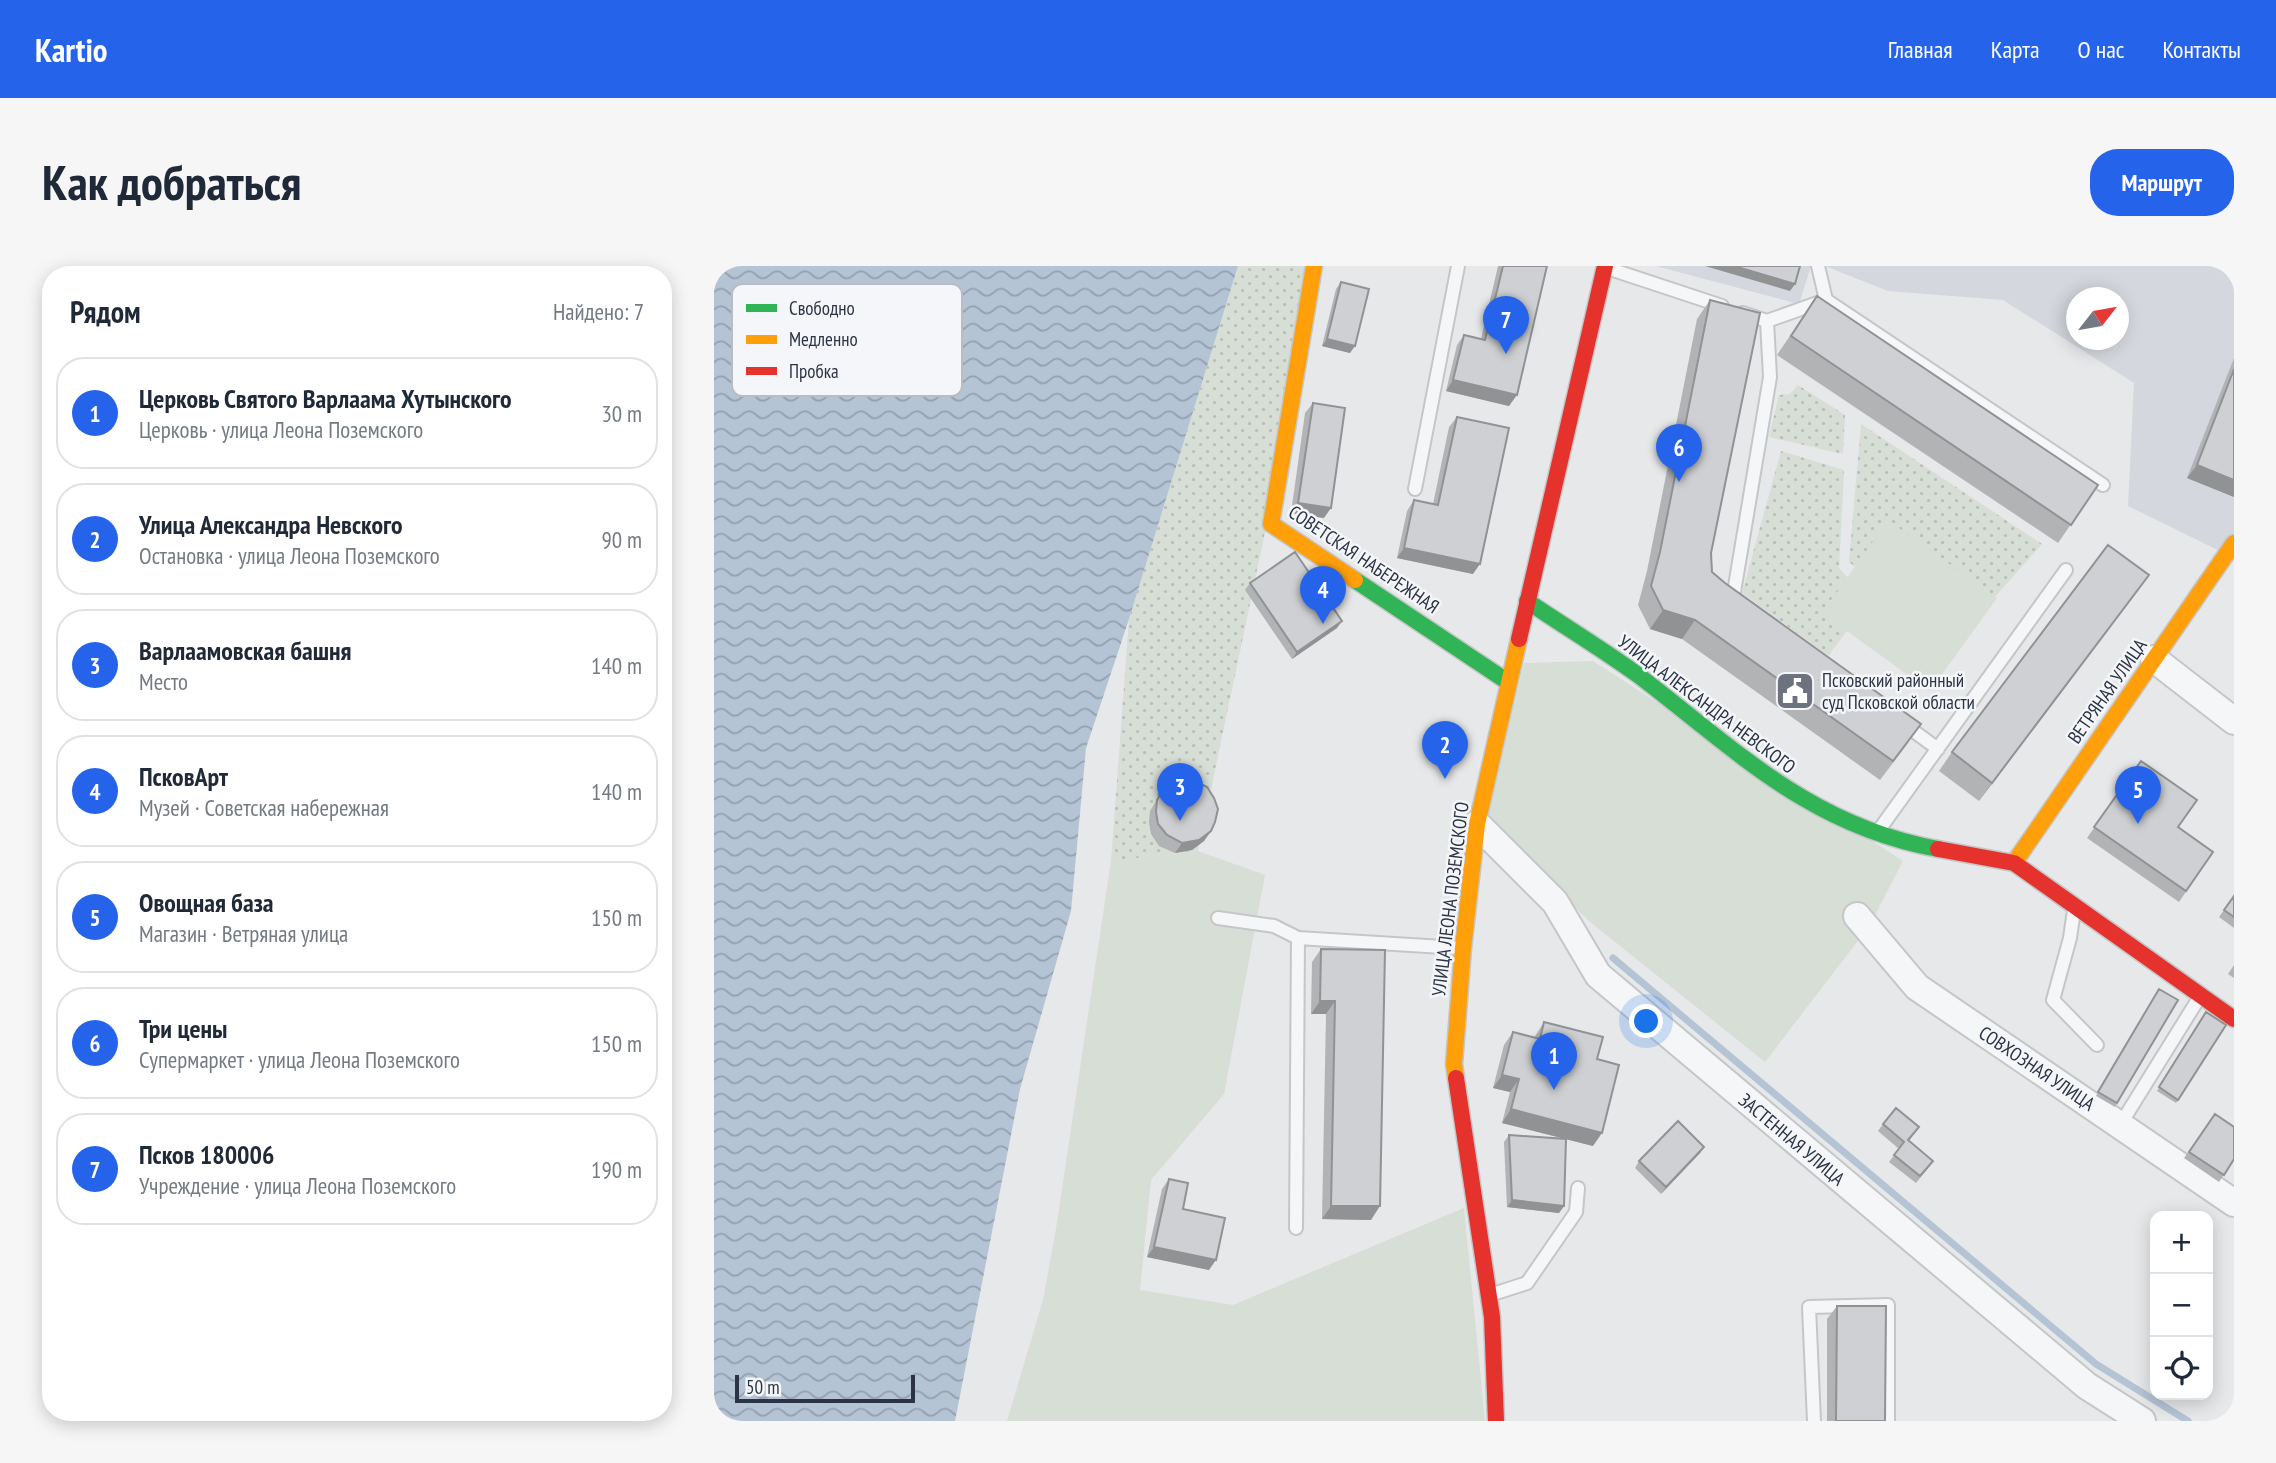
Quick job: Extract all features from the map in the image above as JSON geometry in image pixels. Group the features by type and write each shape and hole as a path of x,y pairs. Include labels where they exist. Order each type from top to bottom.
{"street":[{"name":"СОВЕТСКАЯ НАБЕРЕЖНАЯ","path":"1314,266 1271,524 1508,682"},
{"name":"УЛИЦА ЛЕОНА ПОЗЕМСКОГО","path":"1496,1421 1492,1317 1454,1063 1463,948 1477,824 1605,267"},
{"name":"ВЕТРЯНАЯ УЛИЦА","path":"2014,863 2234,543"},
{"name":"УЛИЦА АЛЕКСАНДРА НЕВСКОГО","path":"1527,601 1636,674 1770,778 1843,821 1903,843 2014,863 2234,1019"},
{"path":"2154,659 2234,720"},
{"name":"ЗАСТЕННАЯ УЛИЦА","path":"1477,824 1555,902 1598,975 2077,1377 2142,1421"},
{"name":"СОВХОЗНАЯ УЛИЦА","path":"1857,916 1917,987 2234,1203"}],"lane":[{"path":"1415,489 1458,266"},
{"path":"1818,266 1826,300 2103,485"},
{"path":"1605,267 1767,321 1826,300"},
{"path":"1755,614 1733,598 1770,377 1767,321"},
{"path":"1877,833 2066,570"},
{"path":"1895,717 1938,749"},
{"path":"2075,906 2070,938 2053,1000 2097,1045"},
{"path":"1218,918 1274,926 1298,938 1463,948"},
{"path":"1296,1228 1298,938"},
{"path":"2120,1125 2201,995"},
{"path":"1489,1295 1527,1283 1576,1212 1578,1188"},
{"path":"1814,1421 1809,1307 1888,1305 1888,1421"}],"shaded area":[{"path":"1238,266 1321,266 1198,851 1111,861 1129,619"},
{"path":"1656,266 1811,266 1799,304"},
{"path":"1825,266 2234,266 2234,558 2128,506 2134,383 2082,350 2129,350 2129,287 2066,287 2066,340 2003,300 1888,291"},
{"path":"1798,385 1845,415 1843,454 1769,437 1779,395 1790,394"},
{"path":"1861,424 2042,544 1952,645 1849,562"},
{"path":"1781,451 1844,470 1839,568 1870,601 1828,656 1742,593"},
{"path":"1888,520 1997,598 1930,691 1822,613"},
{"path":"1593,661 1903,861 1870,925 1765,1062 1589,921 1486,821 1524,663"},
{"path":"1198,851 1265,875 1224,1094 1151,1180 1140,1290 1233,1305 1464,1208 1485,1421 1007,1421 1043,1300 1111,861"}],"water":[{"path":"714,266 1238,266 1129,619 1086,748 1071,911 1020,1089 955,1421 714,1421"}],"building":[{"path":"1503,266 1547,266 1517,395 1453,380 1464,335 1485,340"},
{"path":"1734,266 1800,266 1795,284"},
{"path":"1341,282 1369,289 1355,346 1327,339"},
{"path":"1817,296 2098,485 2071,525 1791,336"},
{"path":"1710,300 1760,313 1711,553 1712,572 1921,724 1893,761 1695,620 1663,610 1651,586"},
{"path":"2234,369 2234,480 2197,465"},
{"path":"1313,403 1345,408 1331,508 1298,503"},
{"path":"1457,417 1509,428 1480,564 1404,548 1414,500 1438,505"},
{"path":"2108,545 2149,575 1992,783 1952,752"},
{"path":"1295,552 1342,621 1297,652 1250,583"},
{"path":"2141,761 2197,800 2178,827 2213,852 2186,891 2094,827"},
{"path":"1185,779 1207,787 1218,809 1211,831 1199,840 1182,843 1167,835 1158,824 1156,812 1157,800 1163,790"},
{"path":"2234,896 2234,917 2224,910"},
{"path":"1321,949 1385,950 1380,1206 1331,1206 1335,1001 1320,1001"},
{"path":"2159,989 2178,1000 2117,1103 2098,1092"},
{"path":"2206,1012 2226,1025 2178,1100 2159,1087"},
{"path":"1544,1022 1603,1037 1597,1059 1619,1065 1602,1133 1511,1109 1519,1079 1502,1075 1513,1032 1540,1039"},
{"path":"1896,1108 1919,1127 1908,1140 1933,1161 1920,1176 1894,1155 1904,1142 1883,1124"},
{"path":"2215,1114 2234,1127 2234,1159 2224,1175 2189,1152"},
{"path":"1678,1121 1704,1147 1666,1187 1639,1161"},
{"path":"1509,1135 1566,1139 1564,1206 1512,1200"},
{"path":"1169,1179 1188,1183 1183,1209 1225,1218 1216,1260 1154,1247"},
{"path":"1837,1306 1886,1306 1885,1421 1836,1421"}],"waterway":[{"path":"1613,958 2096,1364 2188,1421"}],"traffic: fast":[{"path":"1355,580 1508,682"},
{"path":"1527,601 1638,675 1742,757 1813,804 1851,823 1892,838 1938,849"}],"traffic: slow":[{"path":"1314,266 1271,524 1355,580"},
{"path":"2014,863 2234,543"},
{"path":"1456,1078 1454,1064 1463,948 1477,824 1519,639"}],"traffic: jam":[{"path":"1519,639 1605,266"},
{"path":"1938,849 2014,863 2234,1019"},
{"path":"1456,1078 1492,1317 1496,1421"}],"place":[{"name":"Псков 180006","path":"1506,354"},
{"name":"Три цены","path":"1679,482"},
{"name":"ПсковАрт","path":"1323,624"},
{"name":"Псковский районный суд Псковской области","path":"1795,691"},
{"name":"Улица Александра Невского","path":"1445,779"},
{"name":"Варлаамовская башня","path":"1180,821"},
{"name":"Овощная база","path":"2138,824"},
{"name":"Церковь Святого Варлаама Хутынского","path":"1554,1090"}]}
